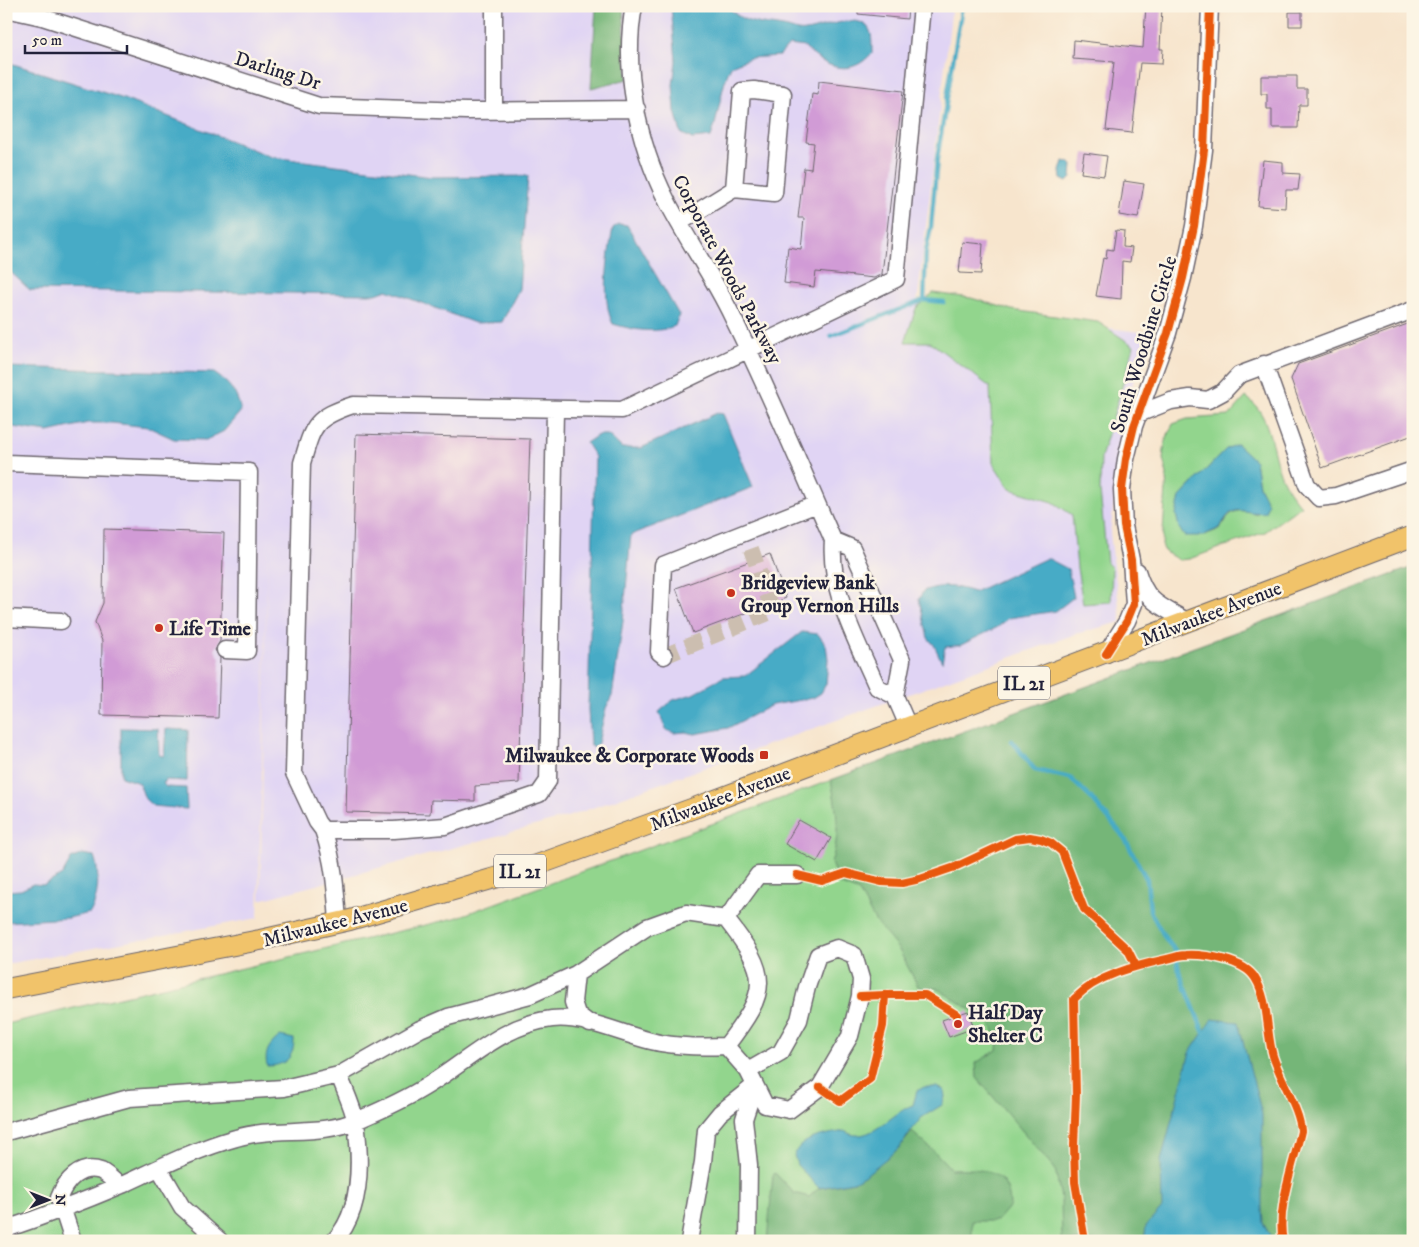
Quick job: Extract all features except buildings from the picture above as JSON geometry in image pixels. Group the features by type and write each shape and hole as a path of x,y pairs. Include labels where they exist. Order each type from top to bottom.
{"main road":[{"name":"Milwaukee Avenue","path":"6,989 338,923 526,869 697,807 1188,622 1409,542"}],"street":[{"path":"494,6 494,110"},
{"name":"Corporate Woods Parkway","path":"634,6 632,66 636,108 655,174 748,349 833,540 832,561 840,600 877,687 896,696"},
{"path":"338,923 336,889 328,846 323,830 317,822 294,772 302,463 311,430 328,413 353,405 622,410 896,279 922,6"},
{"name":"South Woodbine Circle","path":"1106,654 1127,621 1134,604 1131,560 1124,526 1122,489 1126,459 1138,414 1168,332 1183,278 1194,226 1204,150 1210,6"},
{"name":"Darling Dr","path":"6,9 42,12 319,106 494,110 636,108"},
{"path":"680,223 734,189 774,193 783,94 754,90 742,91 734,189"},
{"path":"1138,414 1171,402 1190,398 1208,400 1223,392 1238,375 1413,310"},
{"path":"1264,364 1308,485 1319,498 1336,496 1413,470"},
{"path":"323,830 394,830 445,826 539,794 548,781 555,410"},
{"path":"6,463 249,472 247,651 224,650"},
{"path":"664,656 660,652 663,565 817,504"},
{"path":"833,540 852,548 902,660 896,696 908,726"},
{"name":"South Woodbine Circle","path":"1131,560 1142,589 1150,598 1188,622"},
{"path":"6,618 61,621"},
{"path":"726,919 758,875 797,875"},
{"path":"6,1132 129,1098 284,1088 339,1076 420,1029 448,1017 530,995 576,974 646,927 686,913 726,919 750,950 756,966 759,985 750,1014 726,1046"},
{"path":"726,1046 748,1071 765,1106 790,1110 820,1087 850,1036 860,996 861,980 854,955 837,948 818,955 807,987 800,1020 781,1052 748,1071"},
{"path":"576,974 573,988 577,1014 590,1024"},
{"path":"6,1229 61,1210 236,1137 260,1133 316,1129 356,1122 430,1084 509,1031 530,1023 553,1019 573,1020 660,1043 692,1047 726,1046"},
{"path":"334,1241 341,1234 349,1218 356,1194 358,1173 356,1122 339,1076"},
{"path":"689,1241 703,1162 706,1130 720,1113 754,1086"},
{"path":"748,1241 749,1164 744,1119 754,1086"},
{"path":"159,1168 182,1207 220,1241"},
{"path":"72,1241 61,1210 59,1198 62,1190 76,1174 86,1169 101,1171 120,1186"}],"shaded area":[{"path":"6,6 952,6 917,303 1147,333 1128,400 1110,533 1121,622 1076,634 567,817 260,900 268,541 258,918 6,964"}],"green space":[{"path":"596,6 623,6 628,79 591,88"},
{"path":"933,293 971,298 1012,310 1098,322 1134,346 1101,458 1100,491 1107,563 1112,568 1111,602 1083,604 1077,568 1072,515 1053,502 1010,489 993,463 990,387 930,342 905,342 916,308"},
{"path":"1246,397 1255,405 1267,426 1280,473 1285,484 1301,506 1265,532 1189,559 1179,560 1165,552 1162,545 1167,474 1163,459 1165,441 1173,424 1187,419 1229,416","holes":["1226,449 1255,461 1259,486 1268,504 1256,514 1244,511 1234,512 1226,518 1220,529 1202,536 1180,497"]},
{"path":"1413,567 1413,1241 6,1241 6,1024 455,918"},
{"path":"1413,567 1413,1241 1062,1241 1061,1198 1055,1169 977,1078 976,1063 997,1050 998,1039 991,1025 973,1011 936,988 919,988 899,950 875,921 859,892 839,884 831,863 836,841 837,822 831,780"},
{"path":"912,1132 951,1169 972,1169 991,1173 1005,1184 1009,1194 1010,1206 997,1221 972,1221 972,1234 966,1241 767,1241 773,1175 775,1173 794,1193 809,1197 819,1188 854,1182 898,1149"}],"water":[{"path":"671,6 728,6 746,20 800,31 842,22 861,22 867,26 871,34 872,53 864,61 847,68 829,65 805,47 789,45 779,56 750,58 731,66 724,83 711,137 692,139 681,133 675,111 673,85 676,61"},
{"path":"10,63 121,98 272,157 432,177 528,176 519,289 502,322 475,323 387,290 376,294 30,290 6,268 6,88"},
{"path":"1063,161 1069,162 1072,165 1071,178 1067,182 1061,179 1060,171"},
{"path":"618,224 627,225 679,315 675,326 659,330 644,330 613,324 609,314 606,290 613,228"},
{"path":"6,367 214,373 232,389 241,411 224,431 206,440 174,439 148,427 112,423 88,423 48,432 6,426"},
{"path":"717,413 723,414 753,487 631,535 623,621 612,696 606,708 598,743 594,748 590,745 588,709 595,457 586,443 598,435 608,435 622,448 641,448"},
{"path":"1237,444 1255,461 1259,486 1268,504 1265,512 1235,511 1225,519 1220,528 1202,536 1184,536 1179,528 1176,514 1180,497 1226,449"},
{"path":"1047,558 1068,569 1074,597 1056,611 1009,618 998,627 961,645 945,647 942,662 934,645 928,638 919,599 923,591 936,587 948,587 974,592"},
{"path":"802,632 818,634 826,645 828,659 826,684 821,693 813,698 772,705 728,728 695,734 686,732 674,733 666,730 659,712 673,700 693,694 723,677 745,676"},
{"path":"121,728 158,729 159,755 164,756 166,729 188,730 187,781 166,780 163,783 166,787 186,788 187,809 153,806 145,799 139,783 121,777"},
{"path":"82,854 94,856 96,862 98,885 90,913 68,918 6,922 6,891 21,890 33,884 44,885 62,875 71,859"},
{"path":"1212,1019 1238,1022 1262,1114 1263,1223 1271,1237 1270,1241 1144,1241 1146,1226 1162,1208 1161,1161 1190,1052"},
{"path":"280,1036 294,1039 294,1046 290,1056 279,1064 267,1066 266,1057 268,1049"},
{"path":"924,1087 937,1087 944,1090 945,1097 942,1105 921,1118 898,1149 854,1182 819,1188 797,1165 794,1155 809,1140 844,1131 853,1135 871,1132 913,1105 917,1091"}],"waterway":[{"path":"924,300 926,251 931,227 937,159 962,6"},
{"path":"831,336 924,300 944,302"},
{"path":"1012,741 1035,770 1070,778 1091,798 1124,837 1147,880 1150,911 1167,941 1175,950 1179,971 1205,1036"}],"tunnel":[{"path":"664,656 773,611 745,532"}],"cycle path":[{"path":"1106,654 1127,621 1134,604 1131,560 1124,526 1122,489 1126,459 1134,426 1168,333 1183,278 1194,226 1204,150 1210,6"},
{"path":"797,875 822,881 846,873 882,882 902,883 955,867 1015,839 1030,837 1041,839 1051,843 1062,852 1084,909 1128,950 1136,966"},
{"path":"1085,1241 1075,1182 1074,999 1094,984 1117,973 1183,955 1213,957 1233,963 1250,972 1260,987 1273,1056 1294,1104 1301,1131 1284,1201 1281,1228 1283,1241"},
{"path":"885,995 925,995 957,1015"},
{"path":"820,1087 840,1101 870,1079 883,1026 885,995 860,996"}],"place":[{"name":"Bridgeview Bank Group Vernon Hills","path":"731,593"},
{"name":"Life Time","path":"159,628"},
{"name":"Milwaukee & Corporate Woods","path":"764,755"},
{"name":"Half Day Shelter C","path":"958,1024"}]}
